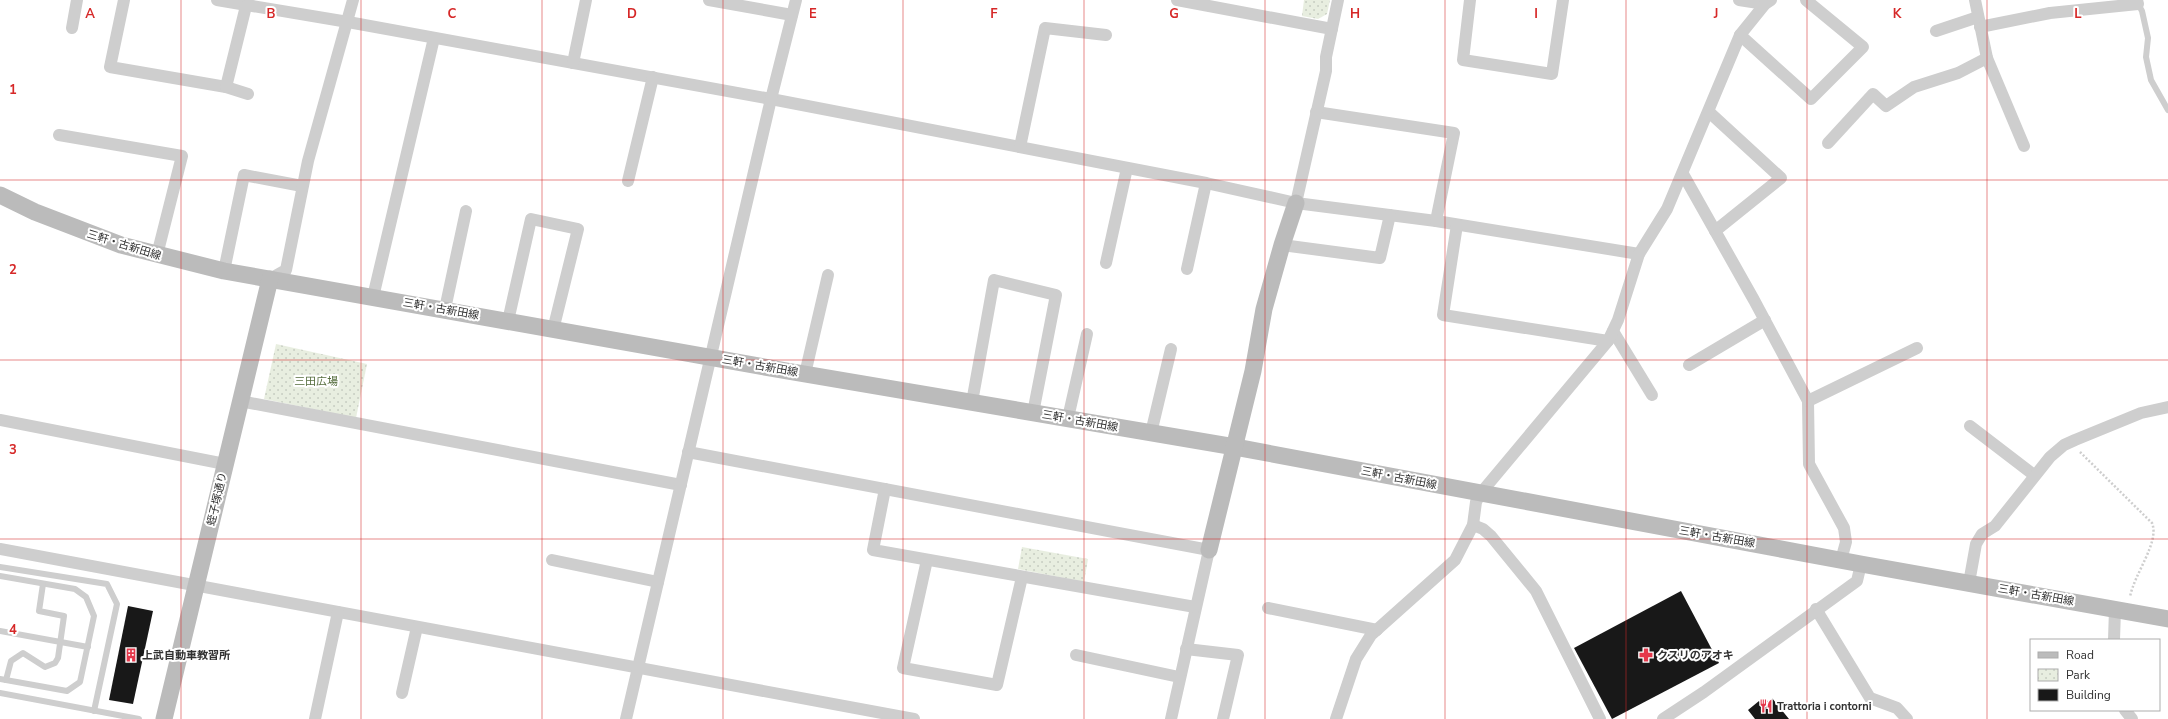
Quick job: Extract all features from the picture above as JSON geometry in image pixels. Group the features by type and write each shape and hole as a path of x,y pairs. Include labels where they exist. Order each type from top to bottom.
{"street":[{"path":"72,28 78,0"},
{"path":"124,0 110,67 226,87 248,94"},
{"path":"217,0 348,22 771,99 1206,183 1296,203 1436,221 1639,254"},
{"path":"270,279 286,270 302,186 353,0"},
{"path":"573,63 586,0"},
{"path":"709,0 792,16"},
{"path":"626,719 771,99 796,0"},
{"path":"1177,0 1332,29"},
{"path":"1171,719 1195,608 1253,371 1264,309 1282,245 1296,203 1326,71 1326,57 1338,0"},
{"path":"1470,0 1462,60 1552,74 1563,0"},
{"path":"1739,0 1768,2"},
{"path":"1740,35 1811,99 1863,47 1806,0"},
{"path":"1975,0 1987,58 2024,146"},
{"path":"1336,719 1356,659 1371,635 1455,560 1473,525 1476,502 1480,494 1610,336 1618,320 1639,254 1667,209 1683,174 1740,35 1768,2"},
{"path":"1936,31 1979,22 2137,2"},
{"path":"226,87 246,6"},
{"path":"1020,147 1045,28 1106,35"},
{"path":"373,296 434,38"},
{"path":"1828,143 1873,94 1886,106 1914,87 1958,73 1987,58"},
{"path":"628,181 653,77"},
{"path":"1316,112 1454,132 1436,221"},
{"path":"1709,112 1781,178 1715,231"},
{"path":"59,135 182,156 157,255"},
{"path":"1106,263 1127,168"},
{"path":"1683,174 1765,320 1808,401 1807,443 1809,464 1844,528 1846,542 1841,560"},
{"path":"224,271 244,175 302,186"},
{"path":"1187,269 1206,183"},
{"name":"三軒・古新田線","path":"0,195 82,232 157,255 224,271 373,296 553,330 805,374 1235,447 1480,494 2168,619"},
{"path":"445,309 466,210"},
{"path":"1282,245 1380,258 1390,215"},
{"path":"508,321 531,219 578,229 553,330"},
{"path":"1458,225 1443,315 1610,336 1652,395"},
{"path":"805,374 828,275"},
{"name":"蛭子塚通り","path":"164,719 198,585 225,464 270,279"},
{"path":"972,402 994,280 1056,294 1034,413"},
{"path":"1689,365 1765,320"},
{"path":"1068,418 1087,334"},
{"path":"1808,401 1917,348"},
{"path":"1151,433 1171,349"},
{"path":"240,401 681,485"},
{"path":"1969,583 1978,539 1982,534 1995,526 2034,475 2050,457 2064,445 2075,440 2141,414 2168,407"},
{"path":"0,420 225,464"},
{"path":"1970,426 2034,475"},
{"path":"688,452 1209,550"},
{"path":"885,489 873,550 1195,608"},
{"path":"1473,525 1483,529 1491,536 1536,591 1600,719"},
{"path":"0,549 198,585 638,669 914,719"},
{"path":"552,560 658,582"},
{"path":"928,560 903,668 997,685 1022,577"},
{"path":"1663,719 1704,692 1857,581 1861,564"},
{"path":"1268,608 1377,630"},
{"path":"1816,610 1870,698 1896,708 1908,719"},
{"path":"2114,639 2122,610"},
{"path":"315,719 338,612"},
{"path":"402,693 417,627"},
{"path":"1186,649 1238,655 1223,719"},
{"path":"1076,655 1180,677"},
{"path":"2126,711 2132,719"}],"lane":[{"path":"2137,2 2142,11 2148,38 2146,57 2151,80 2168,110"},
{"path":"0,567 107,584 110,588 117,604 94,711"},
{"path":"0,576 75,589 86,597 94,616 88,647 80,682 67,691 3,679 13,658 23,653 40,665 49,666 58,658 64,616 39,611 43,584"},
{"path":"0,631 88,647"},
{"path":"0,693 139,719"}],"path":[{"path":"2075,440 2080,452 2152,523 2154,529 2155,536 2138,571 2131,593 2122,610"}],"green space":[{"path":"1304,0 1330,0 1327,14 1318,19 1302,16"},
{"name":"三田広場","path":"276,344 367,364 356,418 264,399"},
{"path":"1022,547 1088,559 1084,582 1018,569"}],"building":[{"name":"クスリのアオキ","path":"1681,591 1719,663 1612,719 1574,648"},
{"name":"上武自動車教習所","path":"128,606 153,611 133,704 109,700"},
{"name":"Trattoria i contorni","path":"1772,698 1789,719 1755,719 1748,710 1759,701 1761,703 1766,699 1768,702"}],"place":[{"name":"上武自動車教習所","path":"131,655"},
{"name":"クスリのアオキ","path":"1646,655"},
{"name":"Trattoria i contorni","path":"1766,706"}]}
